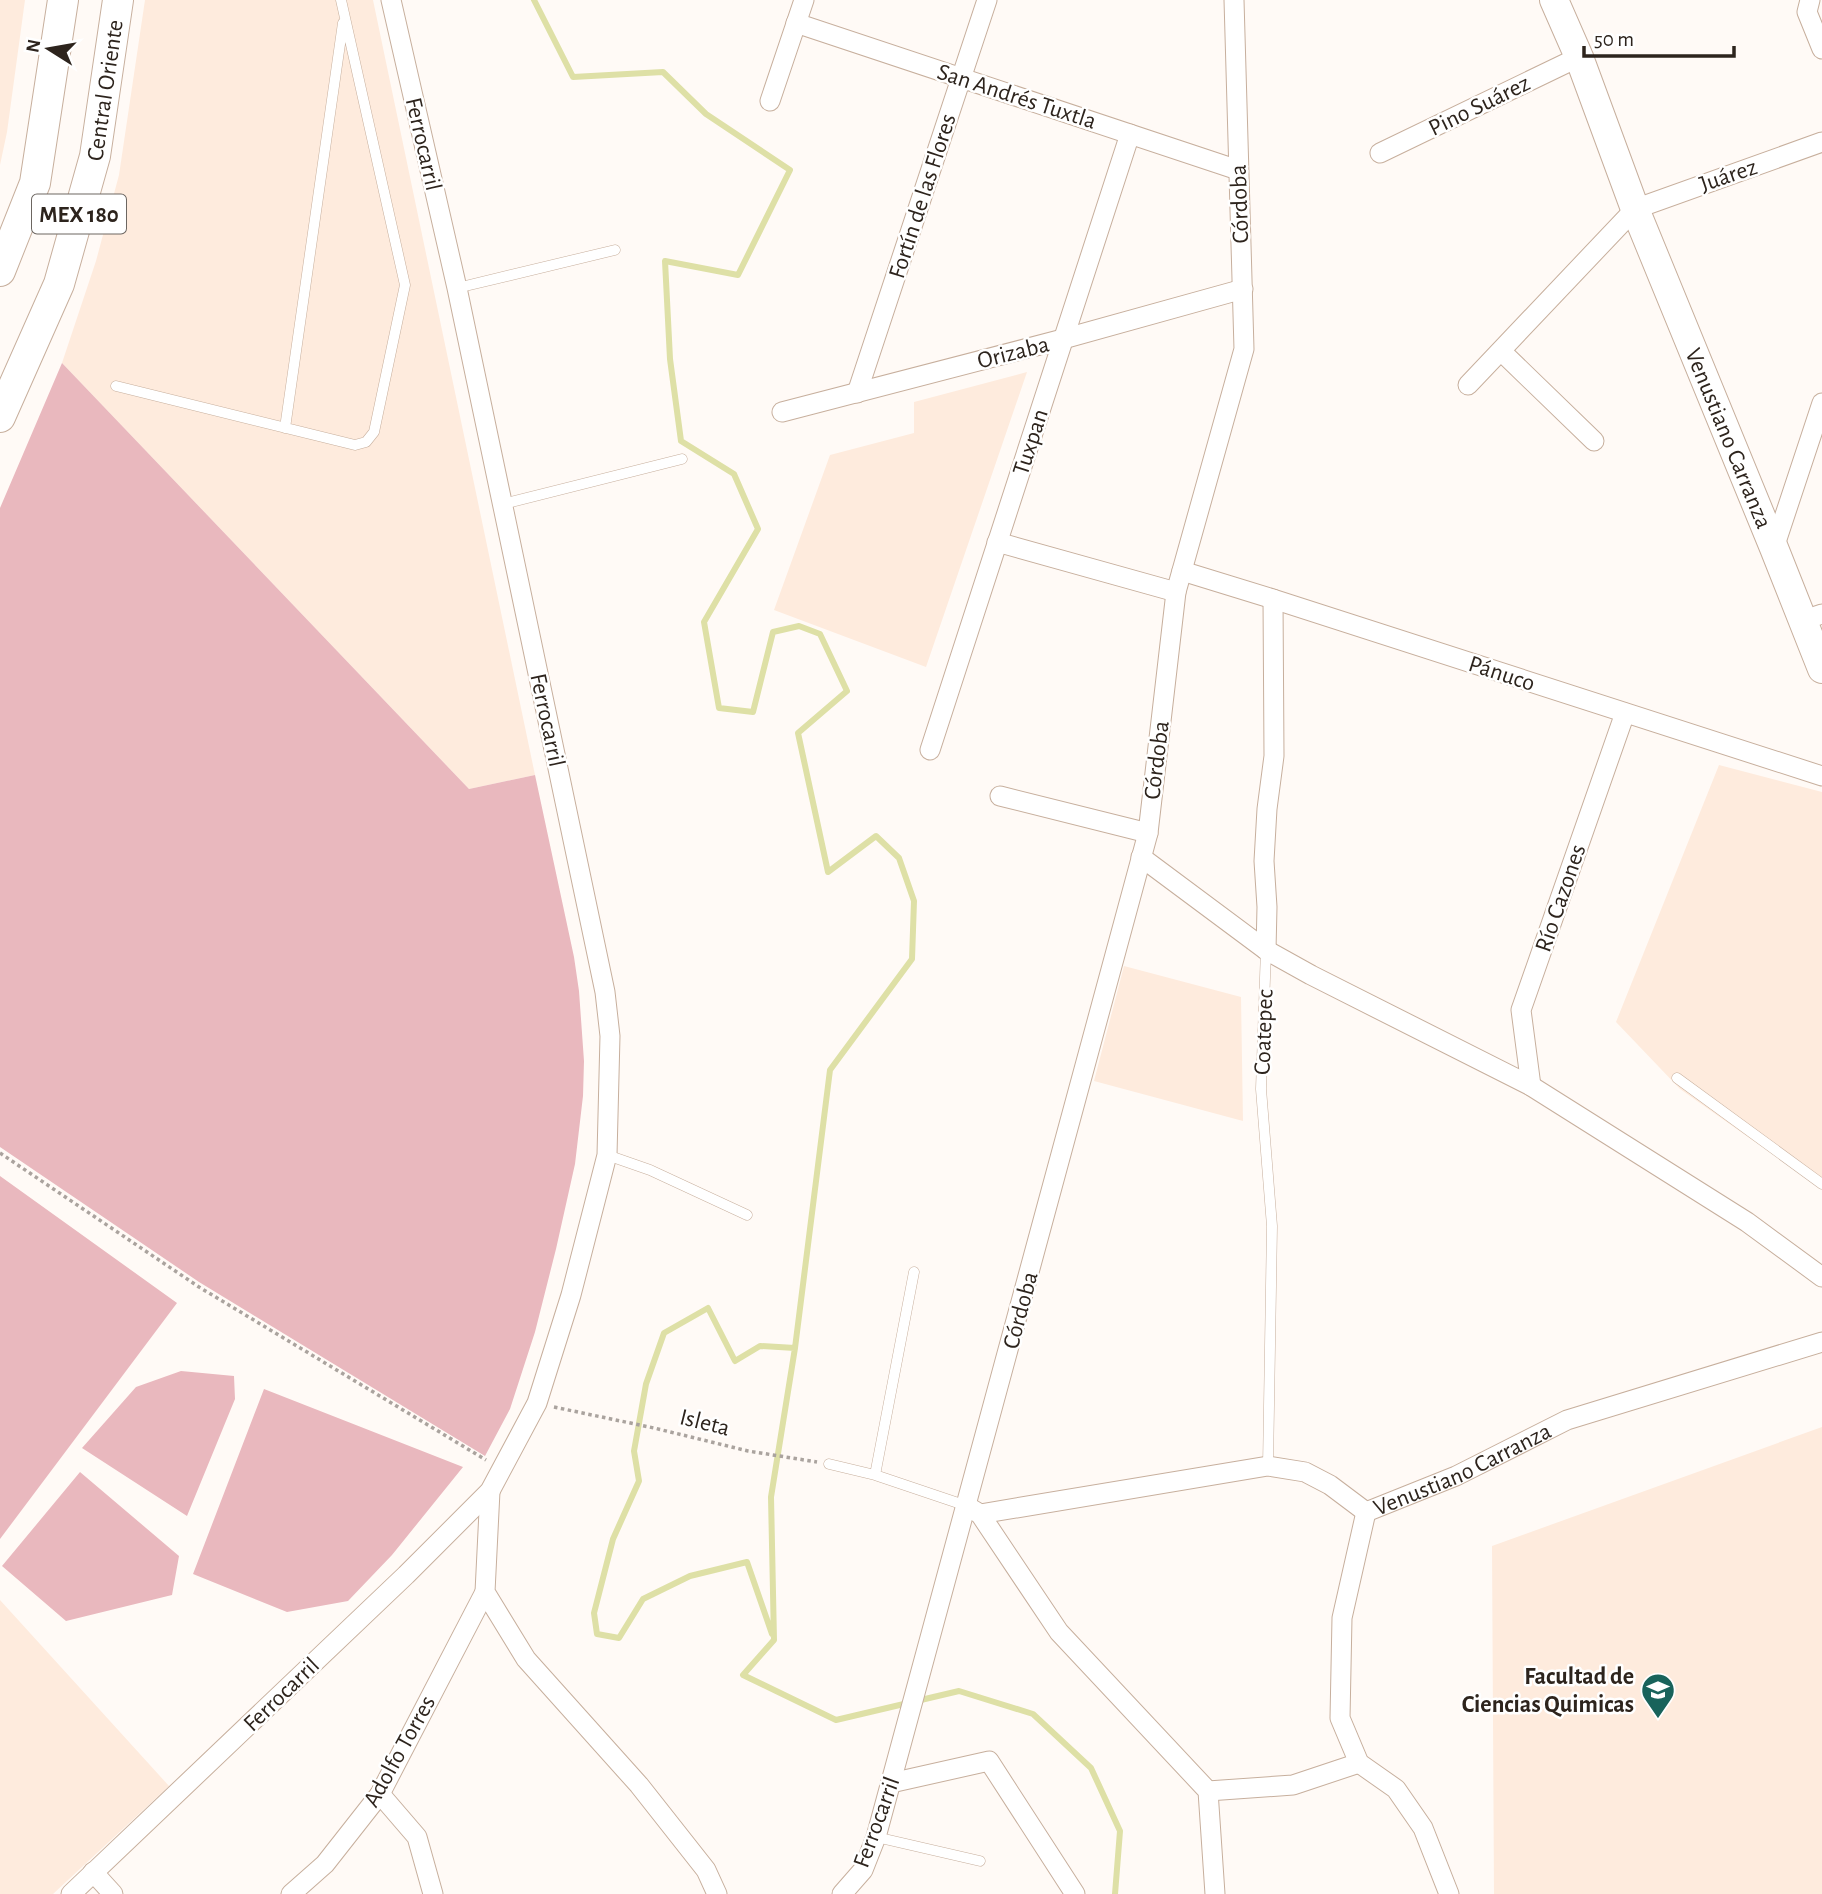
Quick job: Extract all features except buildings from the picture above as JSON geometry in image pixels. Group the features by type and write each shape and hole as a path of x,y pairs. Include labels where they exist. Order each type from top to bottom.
{"main road":[{"name":"MEX 180","path":"0,271 35,183 63,0"},
{"name":"Central Oriente","path":"0,416 60,284 95,156 118,0"},
{"name":"Venustiano Carranza","path":"1553,0 1579,57 1635,208 1774,548 1813,617 1822,669"}],"street":[{"name":"Ferrocarril","path":"71,1894 406,1575 490,1491 537,1403 571,1295 607,1155 610,1036 605,992 457,288 391,0"},
{"path":"770,101 804,0"},
{"name":"Fortín de las Flores","path":"856,393 987,0"},
{"name":"Córdoba","path":"932,1634 973,1510 1147,833 1176,592 1244,349 1234,0"},
{"path":"1810,0 1807,12 1822,49"},
{"name":"San Andrés Tuxtla","path":"796,23 1238,170"},
{"name":"Pino Suárez","path":"1380,153 1579,57"},
{"name":"Tuxpan","path":"930,750 1130,134"},
{"name":"Juárez","path":"1635,208 1822,142"},
{"path":"1468,386 1635,208"},
{"name":"Orizaba","path":"782,412 1243,289"},
{"path":"1502,351 1594,441"},
{"path":"1774,548 1822,403"},
{"path":"997,542 1176,592"},
{"name":"Pánuco","path":"1182,571 1822,776"},
{"name":"Coatepec","path":"1266,950 1264,861 1275,756 1273,599"},
{"name":"Río Cazones","path":"1531,1086 1521,1010 1625,713"},
{"path":"1000,796 1147,833"},
{"path":"1141,857 1266,950 1531,1086 1747,1222 1822,1277"},
{"name":"Venustiano Carranza","path":"973,1510 1268,1466 1305,1472 1330,1485 1366,1512 1456,1476 1567,1420 1822,1342"},
{"name":"Ferrocarril","path":"485,1592 490,1491"},
{"path":"973,1510 1059,1632 1208,1791 1215,1894"},
{"path":"1366,1512 1342,1618 1340,1718 1359,1763 1396,1789 1423,1828 1449,1894"},
{"path":"485,1592 526,1658 639,1786 706,1870 717,1894"},
{"name":"Adolfo Torres","path":"291,1894 325,1864 380,1794 485,1592"},
{"name":"Ferrocarril","path":"842,1894 863,1870 876,1837 932,1634"},
{"path":"891,1783 989,1761 1075,1894"},
{"path":"1208,1791 1293,1785 1359,1763"},
{"path":"380,1794 417,1837 433,1894"},
{"path":"93,1872 113,1894"}],"lane":[{"path":"116,386 355,445 366,442 374,432 405,285 341,0"},
{"path":"285,428 344,15"},
{"path":"457,288 615,250"},
{"path":"503,504 682,459"},
{"name":"Coatepec","path":"1266,950 1261,1089 1272,1226 1268,1466"},
{"path":"1677,1078 1822,1184"},
{"path":"607,1155 649,1170 747,1215"},
{"path":"875,1475 914,1272"},
{"path":"829,1464 875,1475 973,1510"},
{"path":"876,1837 979,1861"}],"path":[{"path":"0,1153 199,1287 502,1470"},
{"name":"Isleta","path":"537,1403 748,1451 829,1464"}],"shaded area":[{"path":"0,0 25,0 0,165"},
{"path":"145,0 373,0 535,775 469,789 62,363 96,261 119,175"},
{"path":"62,363 469,789 535,775 574,957 584,1061 583,1096 575,1164 535,1332 510,1409 485,1456 199,1282 0,1147 0,508"},
{"path":"1027,372 926,667 774,610 830,455 914,433 914,402"},
{"path":"1719,765 1822,792 1822,1189 1680,1089 1616,1022"},
{"path":"1124,966 1241,997 1243,1121 1094,1081"},
{"path":"0,1176 177,1303 0,1539"},
{"path":"181,1371 234,1376 235,1399 187,1516 82,1448 136,1387"},
{"path":"264,1389 463,1467 392,1555 348,1601 287,1612 193,1574"},
{"name":"Facultad de Ciencias Quimicas","path":"1822,1427 1822,1894 1494,1894 1492,1546"},
{"path":"80,1472 179,1556 172,1595 66,1621 2,1566"},
{"path":"0,1600 169,1786 53,1894 0,1894"}],"waterway":[{"path":"534,0 573,77 663,72 706,114 790,170 738,275 665,261 670,359 681,441 734,474 758,529 704,622 719,708 753,712 773,632 799,626 820,634 847,691 798,733 828,872 876,836 899,858 914,901 912,959 830,1070 795,1348 771,1497 774,1640 743,1675 836,1720 959,1691 1033,1714 1091,1768 1120,1831 1115,1894"},
{"path":"772,1634 747,1562 690,1576 643,1599 619,1638 597,1634 594,1613 613,1539 639,1481 634,1451 646,1384 664,1333 708,1308 735,1361 760,1346 795,1348"}],"place":[{"name":"Facultad de Ciencias Quimicas","path":"1658,1720"}]}
